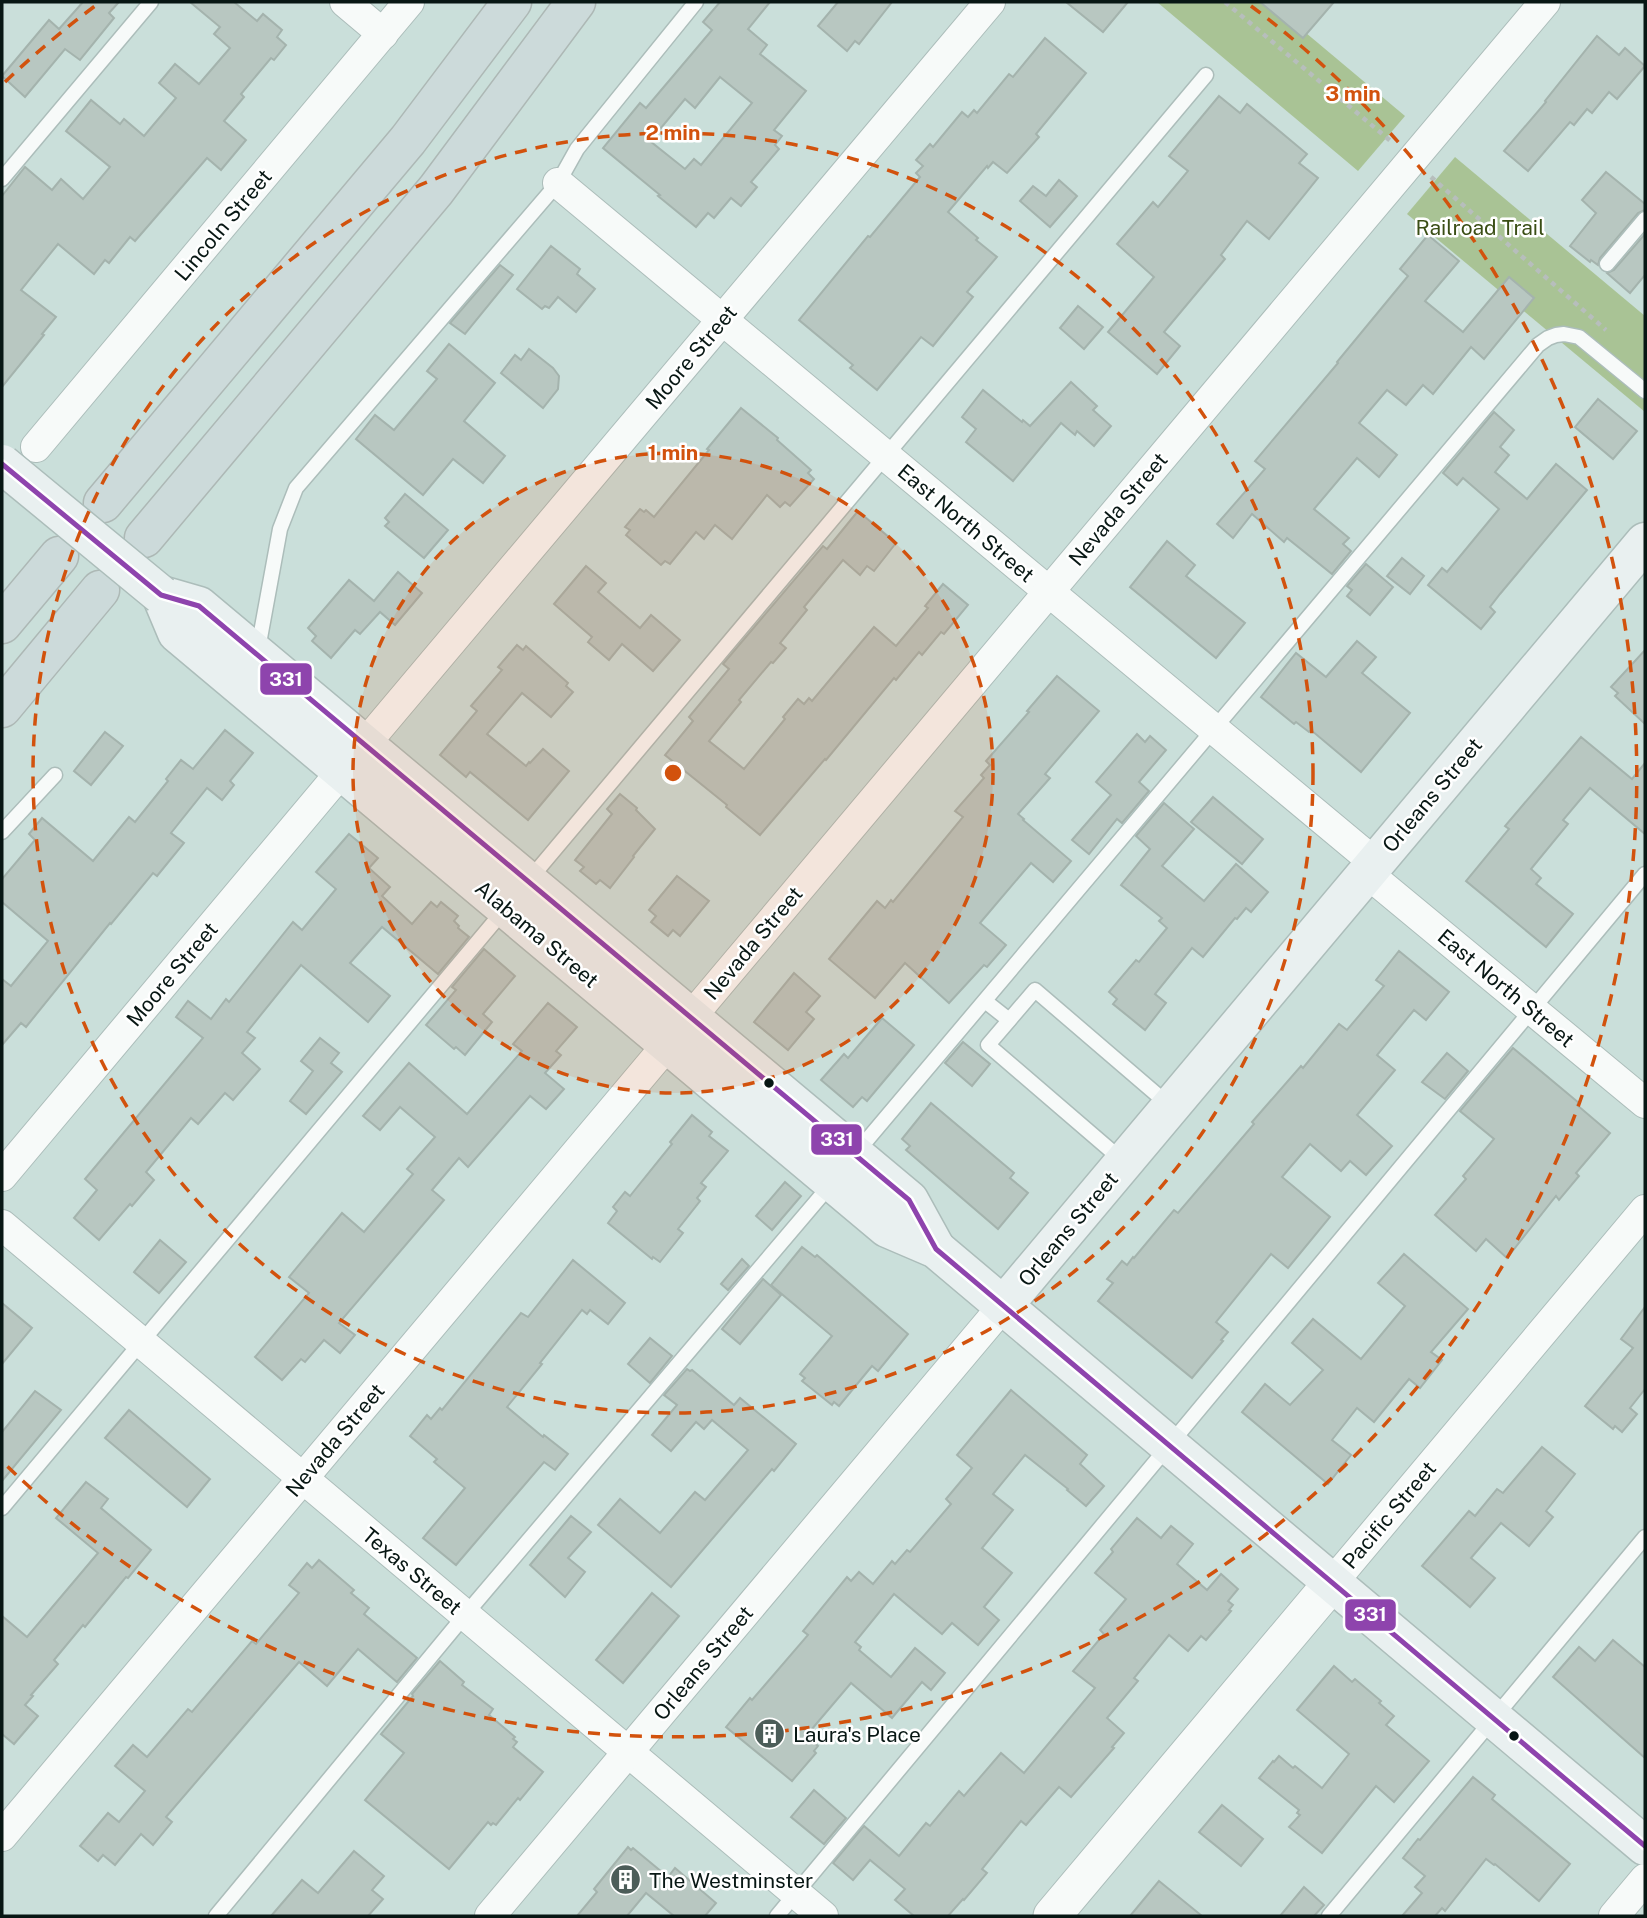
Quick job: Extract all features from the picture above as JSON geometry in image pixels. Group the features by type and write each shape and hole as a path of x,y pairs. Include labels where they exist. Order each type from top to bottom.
{"highway":[{"path":"103,503 408,140 512,2"},
{"path":"145,538 436,190 576,2"},
{"path":"2,624 59,556"},
{"path":"2,708 100,590"}],"main road":[{"name":"Alabama Street","path":"2,464 161,595 199,606 257,654 354,758"},
{"name":"Orleans Street","path":"1003,1306 1645,542"},
{"name":"Alabama Street","path":"161,595 177,633 354,758 844,1168 909,1200 936,1249 1645,1846"}],"street":[{"path":"345,2 383,34"},
{"name":"Lincoln Street","path":"36,447 409,2"},
{"name":"Moore Street","path":"2,1176 990,2"},
{"name":"Nevada Street","path":"2,1836 1545,2"},
{"name":"East North Street","path":"558,183 1213,729 1532,1009 1645,1103"},
{"name":"Pacific Street","path":"1052,1916 1645,1210"},
{"name":"Texas Street","path":"2,1225 823,1916"},
{"name":"Orleans Street","path":"490,1916 1003,1306"},
{"path":"1614,1916 1645,1879"}],"lane":[{"path":"2,179 151,2"},
{"path":"257,654 280,529 296,488 558,183 577,149 696,2"},
{"path":"2,1508 1206,75"},
{"path":"1607,264 1645,219"},
{"path":"216,1916 465,1615 1538,345 1556,335 1579,337 1645,391"},
{"path":"2,832 55,775"},
{"path":"777,1916 1645,874"},
{"path":"1124,1162 988,1045 1035,990 1171,1106"},
{"path":"985,1001 1009,1020"},
{"path":"1329,1916 1645,1537"}],"path":[{"path":"1225,2 1399,148"},
{"path":"1426,172 1614,337"}],"green space":[{"path":"1157,2 1269,2 1405,116 1358,171"},
{"name":"Railroad Trail","path":"1455,157 1645,316 1645,412 1407,214"}],"building":[{"path":"83,2 119,2 109,13 114,18 80,60 65,49 25,97 2,76 49,20 59,29"},
{"path":"190,2 234,2 257,21 263,14 282,30 277,37 286,45 274,60 271,58 241,94 244,97 224,121 246,140 221,170 207,158 135,241 130,237 109,263 105,260 94,274 58,244 21,290 56,317 2,387 2,196 25,167 52,190 61,179 83,199 110,167 66,131 91,100 120,124 124,119 144,136 176,98 159,83 175,64 199,84 230,48 214,34 220,27"},
{"path":"720,2 770,2 748,29 767,45 760,54 806,91 774,130 782,136 775,145 779,149 751,182 757,187 741,206 731,198 714,218 708,213 696,227 603,148 640,103 646,108 712,30 703,22","holes":["720,77 752,103 701,165 694,159 685,169 650,141 685,99 695,108"]},
{"path":"838,2 892,2 859,44 855,41 847,51 818,26"},
{"path":"1066,2 1128,2 1103,32"},
{"path":"1260,2 1334,2 1303,38"},
{"path":"1597,36 1619,55 1625,48 1645,66 1617,99 1609,92 1592,113 1587,109 1574,125 1570,122 1528,171 1504,151"},
{"path":"1045,38 1086,73 1036,134 1039,137 1007,173 993,162 948,212 997,257 967,292 973,297 933,346 921,337 877,390 850,368 853,365 799,320 920,177 916,173 923,166 916,160 930,144 933,147 962,112 968,117 974,110 977,113 1009,74 1013,77"},
{"path":"1219,96 1240,113 1247,104 1307,154 1299,163 1318,178 1269,239 1247,221 1221,255 1225,259 1164,332 1180,346 1157,374 1108,332 1154,277 1117,244 1153,202 1158,207 1188,171 1169,156"},
{"path":"1606,172 1645,204 1645,210 1638,213 1600,258 1598,265 1570,246 1596,213 1582,200"},
{"path":"1059,180 1077,196 1050,227 1020,201 1033,186 1046,196"},
{"path":"1645,234 1645,275 1630,293 1607,273 1614,270"},
{"path":"1428,235 1459,261 1425,301 1463,332 1509,277 1534,298 1484,359 1471,347 1433,394 1423,385 1406,405 1387,390 1359,423 1397,455 1379,477 1357,458 1314,509 1349,538 1343,544 1351,551 1332,574 1287,538 1284,542 1252,514 1233,538 1217,524 1265,469 1255,461 1408,276 1400,269"},
{"path":"551,246 580,269 577,274 595,289 576,312 558,297 549,308 545,306 542,309 517,289"},
{"path":"500,265 513,275 465,334 450,323"},
{"path":"1078,306 1103,327 1084,349 1060,328"},
{"path":"449,344 495,383 464,421 505,456 483,483 453,459 423,495 356,439 375,415 394,430 437,379 427,371"},
{"path":"529,349 559,376 558,389 543,408 501,373 515,355 521,360"},
{"path":"1071,382 1097,406 1093,410 1111,426 1094,446 1077,431 1075,435 1061,423 1013,481 966,442 976,429 962,417 983,390 1030,426"},
{"path":"1598,399 1637,431 1613,459 1575,427"},
{"path":"741,408 811,470 808,473 814,479 790,506 785,502 780,507 767,495 732,539 715,525 704,539 696,532 670,564 665,561 661,565 626,535 630,530 625,527 640,509 644,512 646,510 654,517"},
{"path":"1494,412 1514,430 1500,447 1509,455 1495,472 1527,499 1556,464 1587,490 1490,607 1495,612 1481,629 1428,585 1442,568 1447,572 1499,509 1463,478 1457,485 1443,473"},
{"path":"405,494 448,530 424,558 385,526 389,522 385,518"},
{"path":"858,511 896,543 874,571 867,566 860,575 843,560 804,607 807,610 780,643 786,648 739,700 741,702 709,741 744,769 798,699 804,704 809,698 812,701 874,627 896,646 928,608 925,606 943,584 968,605 944,634 941,632 922,655 919,652 896,680 894,678 760,835 665,755 693,721 689,717 729,669 723,664 823,546 827,549"},
{"path":"1167,541 1195,565 1186,576 1245,623 1216,658 1130,587"},
{"path":"1402,558 1424,576 1410,594 1387,576"},
{"path":"1366,564 1393,587 1370,615 1347,596 1352,590 1347,586"},
{"path":"586,566 606,583 598,592 640,628 651,615 680,640 653,671 622,644 609,660 588,642 592,637 554,604"},
{"path":"398,572 422,593 395,625 380,612 360,634 355,630 331,658 312,641 316,636 308,628 349,580 374,601"},
{"path":"1357,641 1376,657 1362,673 1410,713 1361,772 1311,730 1309,732 1296,722 1294,724 1261,697 1296,653 1326,677"},
{"path":"517,645 523,650 526,646 568,683 566,686 573,692 551,717 522,693 487,734 526,766 543,749 569,771 528,820 470,772 466,777 440,755 477,711 471,706 502,670 498,667"},
{"path":"1645,650 1645,724 1615,696 1618,693 1611,687"},
{"path":"1057,676 1099,711 1045,774 1050,778 1018,814 1071,861 1053,882 1031,863 980,923 1006,945 949,1003 905,963 875,998 829,959 877,901 885,908 891,900 893,902 963,817 955,811 984,778 981,775 990,765 986,761"},
{"path":"225,730 253,753 230,781 234,785 222,800 207,788 171,833 184,843 157,876 153,873 110,923 26,1027 21,1023 2,1045 2,979 11,986 48,941 2,902 2,879 35,840 29,834 42,818 93,861 129,817 135,822 181,760 193,769"},
{"path":"105,732 123,746 91,785 74,771"},
{"path":"1137,734 1145,742 1150,736 1166,750 1139,782 1149,791 1122,823 1117,819 1089,854 1072,840 1111,795 1096,782"},
{"path":"1581,737 1632,779 1645,763 1645,834 1590,788 1563,820 1568,824 1531,869 1541,878 1536,884 1573,914 1546,947 1466,881 1509,829 1505,826"},
{"path":"620,794 637,808 655,829 610,888 600,880 596,884 580,871 584,867 575,860 612,814 607,809"},
{"path":"1213,797 1263,839 1242,864 1191,822"},
{"path":"1164,803 1194,829 1162,866 1204,901 1236,864 1268,892 1251,912 1246,908 1235,918 1203,957 1192,948 1155,994 1166,1003 1145,1030 1113,1004 1117,999 1109,992 1167,928 1159,921 1162,918 1121,885 1150,849 1136,836"},
{"path":"349,834 378,858 369,868 390,887 382,896 412,924 431,902 437,907 441,902 458,916 454,921 469,937 438,974 382,927 350,963 390,996 368,1022 301,965 247,1032 255,1038 242,1053 260,1069 233,1100 225,1093 198,1124 191,1118 146,1172 154,1180 99,1240 74,1218 97,1190 85,1179 203,1038 176,1017 188,1001 211,1019 226,999 229,1002 293,922 302,930 336,889 316,872"},
{"path":"677,876 709,901 680,936 673,930 668,936 651,922 656,916 649,910"},
{"path":"484,949 515,976 483,1014 492,1022 465,1055 426,1025 456,990 452,987"},
{"path":"1399,951 1449,992 1426,1020 1414,1010 1377,1055 1395,1070 1357,1115 1392,1146 1366,1175 1350,1161 1341,1171 1310,1144 1282,1177 1330,1217 1288,1268 1271,1254 1216,1322 1228,1332 1192,1378 1098,1301 1113,1283 1107,1279 1122,1261 1127,1265 1134,1258 1174,1210 1178,1213 1254,1124 1252,1122 1301,1066 1303,1068 1339,1024 1347,1030 1384,986 1376,980"},
{"path":"794,973 820,996 806,1012 814,1019 788,1050 754,1022"},
{"path":"548,1003 577,1027 556,1051 561,1055 545,1073 564,1089 546,1109 530,1096 468,1167 459,1158 432,1190 444,1200 339,1323 355,1335 340,1353 324,1340 305,1362 301,1359 282,1380 255,1357 309,1293 289,1277 342,1213 364,1232 413,1174 407,1169 435,1137 400,1107 380,1130 363,1116 409,1063 467,1114 522,1051 513,1044"},
{"path":"882,1018 914,1045 867,1101 862,1097 853,1107 821,1080 844,1054 848,1058"},
{"path":"320,1038 339,1053 331,1063 342,1072 306,1114 290,1101 313,1071 301,1061"},
{"path":"963,1042 990,1064 972,1086 945,1063"},
{"path":"1513,1048 1579,1103 1577,1105 1610,1133 1576,1173 1579,1176 1559,1200 1556,1196 1507,1258 1486,1239 1476,1251 1435,1215 1466,1179 1463,1176 1494,1139 1460,1111"},
{"path":"1447,1053 1468,1071 1445,1099 1422,1082"},
{"path":"931,1103 1014,1173 1010,1178 1028,1193 998,1229 906,1150 910,1146 902,1139"},
{"path":"692,1115 712,1132 709,1136 728,1151 701,1183 706,1187 697,1198 700,1201 678,1229 683,1233 660,1262 653,1257 652,1259 608,1223 617,1211 613,1207 625,1192 630,1196"},
{"path":"785,1182 801,1196 772,1230 756,1216"},
{"path":"160,1240 186,1262 159,1293 134,1272"},
{"path":"802,1247 815,1257 817,1255 908,1334 878,1371 872,1366 839,1406 834,1402 832,1405 802,1381 805,1378 800,1374 832,1336 771,1285"},
{"path":"1404,1254 1468,1309 1431,1352 1442,1360 1420,1388 1409,1379 1374,1422 1357,1408 1332,1440 1351,1455 1328,1484 1242,1412 1265,1384 1290,1405 1323,1370 1292,1343 1313,1319 1361,1359 1405,1306 1378,1283"},
{"path":"742,1259 749,1266 728,1290 721,1284"},
{"path":"573,1260 625,1303 608,1324 590,1310 587,1314 582,1310 507,1407 568,1454 555,1470 544,1462 456,1565 423,1538 465,1488 434,1462 437,1459 410,1436 427,1415 431,1419 440,1408 442,1410 521,1313 528,1317"},
{"path":"763,1279 781,1295 740,1344 722,1329"},
{"path":"2,1303 32,1328 2,1364"},
{"path":"1645,1307 1645,1389 1630,1408 1637,1414 1622,1432 1615,1426 1613,1429 1585,1406 1633,1348 1621,1339"},
{"path":"650,1338 672,1356 650,1383 628,1364"},
{"path":"687,1369 692,1370 734,1405 740,1398 796,1444 671,1587 598,1525 620,1499 660,1533 695,1492 705,1500 748,1450 712,1420 704,1429 696,1422 671,1451 652,1435 677,1405 664,1395"},
{"path":"1011,1390 1087,1455 1080,1464 1104,1486 1086,1506 1025,1455 993,1494 1013,1510 982,1548 1012,1573 984,1607 999,1620 978,1645 952,1623 942,1634 894,1594 855,1642 861,1647 859,1650 891,1677 915,1648 945,1673 931,1690 922,1682 892,1718 851,1683 806,1736 818,1746 814,1751 816,1753 792,1781 726,1727 808,1635 803,1631 847,1577 851,1581 859,1572 873,1584 892,1561 895,1564 907,1550 910,1552 951,1504 946,1499 972,1468 957,1455"},
{"path":"35,1391 61,1410 2,1481 2,1432"},
{"path":"129,1410 210,1479 187,1507 105,1438"},
{"path":"1542,1447 1575,1474 1546,1511 1553,1517 1529,1546 1501,1523 1471,1558 1495,1578 1470,1607 1422,1566 1469,1511 1475,1516 1497,1489 1503,1493"},
{"path":"86,1482 108,1499 101,1508 151,1550 54,1660 58,1664 25,1705 38,1716 14,1744 2,1734 2,1616 27,1637 98,1553 56,1518"},
{"path":"571,1516 591,1532 568,1558 585,1572 565,1597 530,1565"},
{"path":"1137,1518 1161,1538 1171,1526 1193,1544 1177,1564 1207,1590 1221,1574 1238,1589 1228,1601 1233,1605 1229,1610 1231,1611 1206,1640 1201,1636 1188,1651 1169,1635 1134,1678 1138,1681 1107,1718 1124,1733 1112,1747 1114,1748 1071,1797 1059,1787 1026,1825 1021,1821 982,1869 987,1873 948,1916 914,1916 895,1900 905,1889 870,1860 853,1880 833,1863 864,1826 899,1856 926,1823 930,1826 959,1791 964,1796 1001,1753 1024,1773 1095,1688 1073,1671 1104,1634 1100,1630 1126,1599 1095,1573"},
{"path":"319,1560 354,1590 351,1593 369,1608 364,1614 417,1658 397,1682 358,1649 327,1686 299,1662 166,1817 172,1822 153,1845 141,1834 115,1865 103,1855 98,1861 80,1846 108,1813 119,1822 145,1791 115,1766 133,1745 147,1757 188,1709 192,1712 252,1641 256,1644 299,1593 289,1585 307,1563 312,1568"},
{"path":"652,1593 679,1616 623,1683 596,1660"},
{"path":"1613,1640 1645,1667 1645,1758 1553,1677 1579,1647 1595,1661"},
{"path":"440,1661 464,1682 462,1685 493,1709 489,1715 515,1737 513,1739 517,1742 513,1747 543,1772 496,1825 488,1822 449,1869 365,1800 404,1753 381,1734"},
{"path":"1334,1666 1352,1682 1355,1679 1381,1701 1379,1703 1394,1716 1386,1725 1429,1761 1394,1802 1376,1786 1322,1853 1289,1827 1300,1815 1297,1813 1299,1810 1259,1778 1279,1756 1322,1788 1349,1754 1297,1710"},
{"path":"1473,1777 1495,1795 1492,1799 1570,1864 1539,1901 1486,1859 1445,1911 1442,1908 1435,1916 1402,1916 1422,1893 1415,1887 1425,1876 1403,1858"},
{"path":"814,1790 846,1818 824,1844 791,1817"},
{"path":"1222,1805 1263,1839 1241,1866 1199,1832"},
{"path":"628,1847 631,1850 633,1848 668,1877 675,1868 716,1903 705,1916 674,1916 646,1893 627,1916 577,1916 597,1892 594,1889"},
{"path":"354,1851 384,1876 372,1890 383,1899 368,1916 271,1916 302,1880 318,1893"},
{"path":"1159,1881 1202,1916 1130,1916"},
{"path":"1304,1887 1324,1905 1314,1916 1280,1916"}],"transit line":[{"name":"331","path":"2,464 161,595 199,606 909,1200 936,1249 1645,1846"}],"place":[{"name":"Laura's Place","path":"770,1734"},
{"name":"The Westminster","path":"626,1880"}]}
